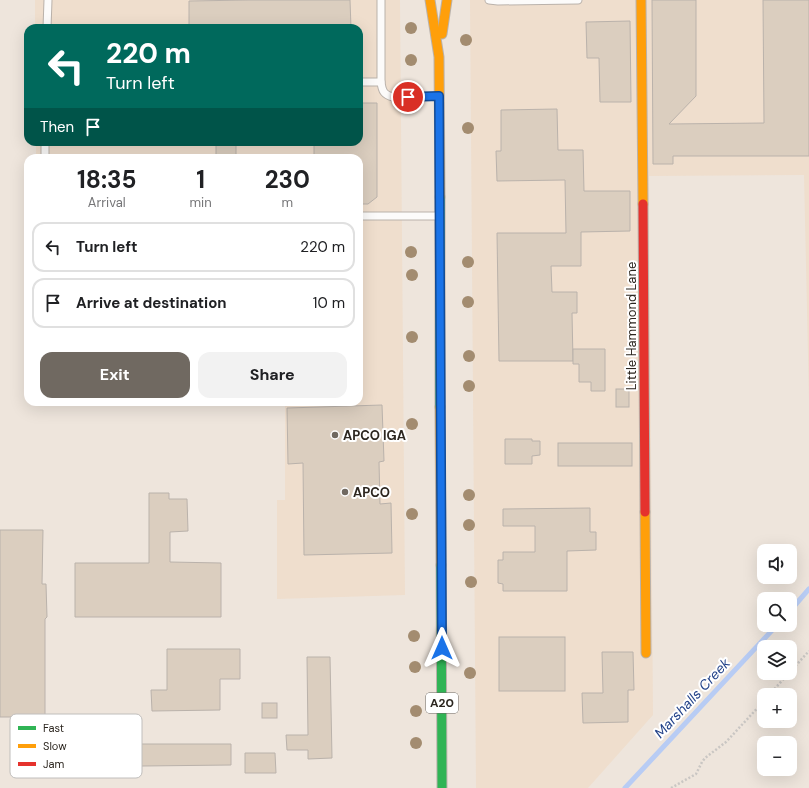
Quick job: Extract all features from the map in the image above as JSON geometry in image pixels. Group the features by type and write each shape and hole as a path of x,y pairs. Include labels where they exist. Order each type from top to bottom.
{"main road":[{"name":"A20","path":"430,0 439,57"},
{"name":"A20","path":"440,787 439,57 447,0"},
{"name":"Little Hammond Lane","path":"641,0 646,652"}],"lane":[{"path":"47,24 48,0"},
{"path":"381,0 381,82 384,93 393,97 439,96"},
{"path":"489,0 578,0"},
{"path":"363,82 381,82"},
{"path":"363,216 440,216"}],"path":[{"path":"797,665 809,651"},
{"path":"776,688 783,680"},
{"path":"671,788 696,774 702,762 726,742 757,709"}],"shaded area":[{"path":"35,0 400,0 405,595 277,599 277,500 285,500 285,406 363,406 363,154 36,154 36,146 363,146 363,24 35,24"},
{"path":"470,0 809,0 809,400 804,175 649,176 653,715 588,788 476,788"}],"building":[{"path":"350,0 351,24 189,24 189,1"},
{"path":"652,0 696,0 696,96 669,124 764,123 763,0 809,0 809,156 673,156 673,164 653,164"},
{"path":"630,21 631,102 600,102 599,58 587,58 586,22"},
{"path":"363,103 377,103 377,197 368,204 363,204 363,154 314,154 314,146 363,146"},
{"path":"557,109 558,150 583,150 584,191 630,191 630,231 581,232 581,266 551,266 552,292 577,292 577,313 572,313 573,361 499,361 497,233 566,233 565,180 497,181 496,151 501,151 501,110"},
{"path":"216,146 236,146 236,154 216,154"},
{"path":"573,349 605,349 605,391 591,391 591,382 579,382 579,364 573,364"},
{"path":"616,389 629,389 629,407 616,407"},
{"path":"382,405 384,461 379,462 380,504 391,503 392,553 304,555 303,463 288,464 287,408"},
{"path":"505,439 532,439 532,441 540,441 540,455 532,456 532,464 505,464"},
{"path":"558,443 632,443 632,466 558,466"},
{"path":"149,493 169,493 169,499 187,499 188,531 170,532 170,562 221,563 221,617 75,617 75,563 149,563"},
{"path":"590,508 590,532 596,532 596,550 567,551 567,591 503,591 503,584 498,583 498,560 503,560 503,552 535,552 535,526 503,526 503,509"},
{"path":"0,530 43,530 42,584 46,584 47,617 45,619 45,714 10,714 10,717 0,717"},
{"path":"499,637 565,637 565,691 499,691"},
{"path":"167,649 240,649 240,679 220,679 220,710 152,711 151,690 167,690"},
{"path":"602,652 633,652 634,690 628,690 628,722 583,723 582,693 603,693"},
{"path":"307,657 330,657 332,758 308,759 308,750 287,750 286,735 308,735"},
{"path":"262,703 277,703 277,718 262,718"},
{"path":"142,744 231,744 231,765 142,766"},
{"path":"245,753 275,753 276,773 245,773"}],"waterway":[{"name":"Marshalls Creek","path":"797,603 809,589"},
{"name":"Marshalls Creek","path":"625,788 770,632"}],"traffic: fast":[{"path":"440,197 440,407"},
{"path":"441,565 442,788"}],"traffic: slow":[{"path":"430,0 439,57 440,197"},
{"path":"442,34 447,0"},
{"path":"641,0 643,204"},
{"path":"440,407 441,565"},
{"path":"645,512 646,653"}],"traffic: jam":[{"path":"643,204 645,512"}],"place":[{"name":"APCO IGA","path":"335,435"},
{"name":"APCO","path":"345,492"}],"route":[{"path":"408,97 439,96 442,648"}]}
